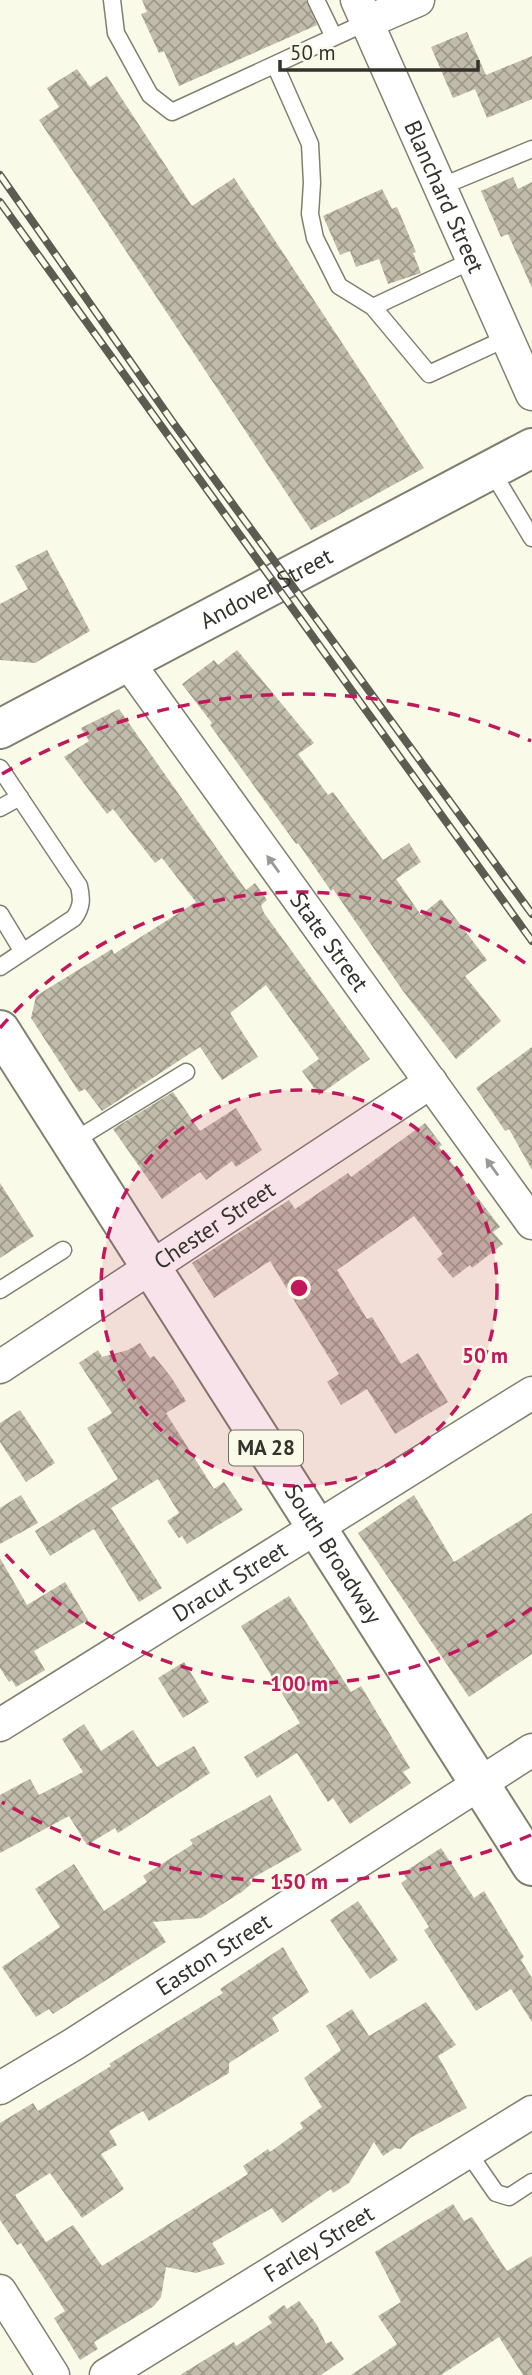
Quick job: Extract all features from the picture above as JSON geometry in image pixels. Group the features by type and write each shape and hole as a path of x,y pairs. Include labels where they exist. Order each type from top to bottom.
{"main road":[{"name":"Andover Street","path":"0,729 532,448"},
{"name":"South Broadway","path":"0,1030 532,1866"}],"street":[{"path":"362,11 418,0"},
{"name":"Blanchard Street","path":"362,11 532,394"},
{"name":"State Street","path":"127,662 532,1223"},
{"name":"Chester Street","path":"3,1357 152,1267 431,1082"},
{"name":"Dracut Street","path":"0,1725 532,1393"},
{"name":"Easton Street","path":"0,2088 74,2044 532,1750"},
{"name":"Farley Street","path":"106,2375 532,2112"},
{"path":"0,2291 53,2375"}],"lane":[{"path":"112,0 116,33 150,95 172,112 334,37 362,11"},
{"path":"316,0 334,37"},
{"path":"275,65 310,144 310,214 314,238 339,286 373,307 429,374 507,338"},
{"path":"440,187 532,149"},
{"path":"373,307 472,260"},
{"path":"491,470 532,538"},
{"path":"0,768 79,886 81,898 80,908 74,918 0,967"},
{"path":"0,808 20,797"},
{"path":"0,914 23,952"},
{"path":"72,1142 186,1072"},
{"path":"0,1290 63,1250"},
{"path":"467,2151 496,2193 509,2197 532,2182"}],"building":[{"path":"142,0 306,0 317,25 179,86 164,51 159,53 141,14 147,12"},
{"path":"467,32 486,75 532,56 532,99 487,118 475,89 453,98 431,47"},
{"path":"77,69 90,87 107,76 192,206 234,178 424,468 311,530 39,120 59,107 47,88"},
{"path":"513,177 518,189 532,182 532,288 508,234 501,237 481,191"},
{"path":"382,189 392,209 397,207 416,252 413,253 421,273 388,284 379,259 356,267 350,251 340,255 323,216"},
{"path":"47,550 90,631 35,663 0,660 0,604 28,589 15,566"},
{"path":"237,650 314,743 298,754 328,795 333,792 383,860 409,843 421,862 396,879 421,915 441,899 487,960 465,976 501,1021 456,1059 403,991 333,889 331,891 298,843 296,844 182,684 214,660 218,665"},
{"path":"119,709 246,890 255,883 267,900 261,905 264,913 370,1059 319,1095 302,1071 319,1059 266,985 230,1013 258,1057 222,1080 200,1047 102,1111 85,1089 79,1092 31,1018 36,996 112,949 114,954 196,902 162,858 155,863 113,809 107,814 64,757 89,741 81,728"},
{"path":"532,1047 532,1170 509,1129 505,1131 476,1088"},
{"path":"173,1092 200,1131 236,1108 262,1150 236,1167 232,1161 206,1180 200,1172 162,1199 113,1129"},
{"path":"425,1123 442,1145 439,1147 500,1227 493,1232 503,1244 472,1268 470,1265 453,1278 437,1259 443,1254 414,1216 337,1270 367,1319 372,1317 401,1364 418,1353 448,1402 395,1434 367,1389 341,1405 327,1382 339,1374 270,1261 214,1298 192,1263 289,1200 295,1209 348,1173 351,1177"},
{"path":"0,1183 34,1236 0,1258"},
{"path":"140,1343 150,1358 154,1356 171,1377 186,1401 166,1413 214,1489 224,1482 243,1510 187,1544 167,1521 179,1513 158,1479 111,1508 162,1588 139,1602 94,1529 50,1556 35,1531 118,1479 87,1428 112,1413 79,1363 98,1350 102,1357 128,1350"},
{"path":"20,1410 55,1463 26,1482 0,1442 0,1423"},
{"path":"21,1495 38,1523 0,1544 0,1508"},
{"path":"414,1495 454,1562 532,1513 532,1654 469,1697 358,1533"},
{"path":"0,1558 27,1605 65,1582 88,1620 34,1651 45,1670 16,1687 12,1680 9,1682 0,1668"},
{"path":"289,1596 351,1692 361,1686 410,1768 403,1772 411,1783 350,1824 333,1798 328,1802 297,1753 257,1778 244,1757 300,1723 241,1626"},
{"path":"184,1662 209,1702 183,1718 158,1678"},
{"path":"84,1724 101,1751 133,1730 157,1767 194,1746 210,1773 118,1833 115,1828 87,1845 69,1816 0,1853 0,1795 30,1779 39,1795 83,1772 62,1739"},
{"path":"270,1795 302,1850 249,1880 251,1884 243,1891 201,1918 153,1922 166,1942 53,2014 49,2009 36,2017 2,1967 60,1927 35,1889 74,1864 104,1911 147,1882 143,1876 193,1844 190,1840"},
{"path":"441,1848 474,1898 484,1891 524,1957 521,1960 532,1978 532,2022 511,1989 476,2011 424,1930 429,1927 401,1883 407,1879 403,1873"},
{"path":"358,1901 398,1960 370,1979 330,1920"},
{"path":"283,1947 309,1992 272,2018 279,2031 229,2063 229,2073 149,2121 143,2111 109,2131 117,2145 101,2154 124,2189 82,2218 50,2173 15,2195 46,2242 73,2225 102,2266 248,2174 243,2166 268,2149 270,2152 303,2128 300,2123 322,2107 304,2078 341,2050 326,2026 352,2009 369,2036 426,2002 456,2045 438,2056 467,2108 410,2138 401,2149 395,2148 383,2156 374,2142 349,2183 333,2193 331,2189 282,2223 272,2208 212,2243 225,2264 196,2273 166,2267 161,2297 154,2306 94,2342 98,2349 80,2360 54,2318 65,2311 21,2243 17,2245 0,2220 0,2123 33,2103 38,2111 111,2066 109,2064 223,1993 220,1989"},
{"path":"453,2204 464,2221 472,2217 507,2271 532,2256 532,2375 523,2375 499,2337 441,2375 351,2375 397,2344 378,2316 401,2302 375,2252"},
{"path":"299,2301 317,2325 326,2344 331,2341 344,2359 321,2375 180,2375 234,2342 236,2346 272,2323 268,2317 284,2305 287,2309"}],"railway":[{"path":"0,175 172,421 532,914"},
{"path":"0,202 532,941"}]}
